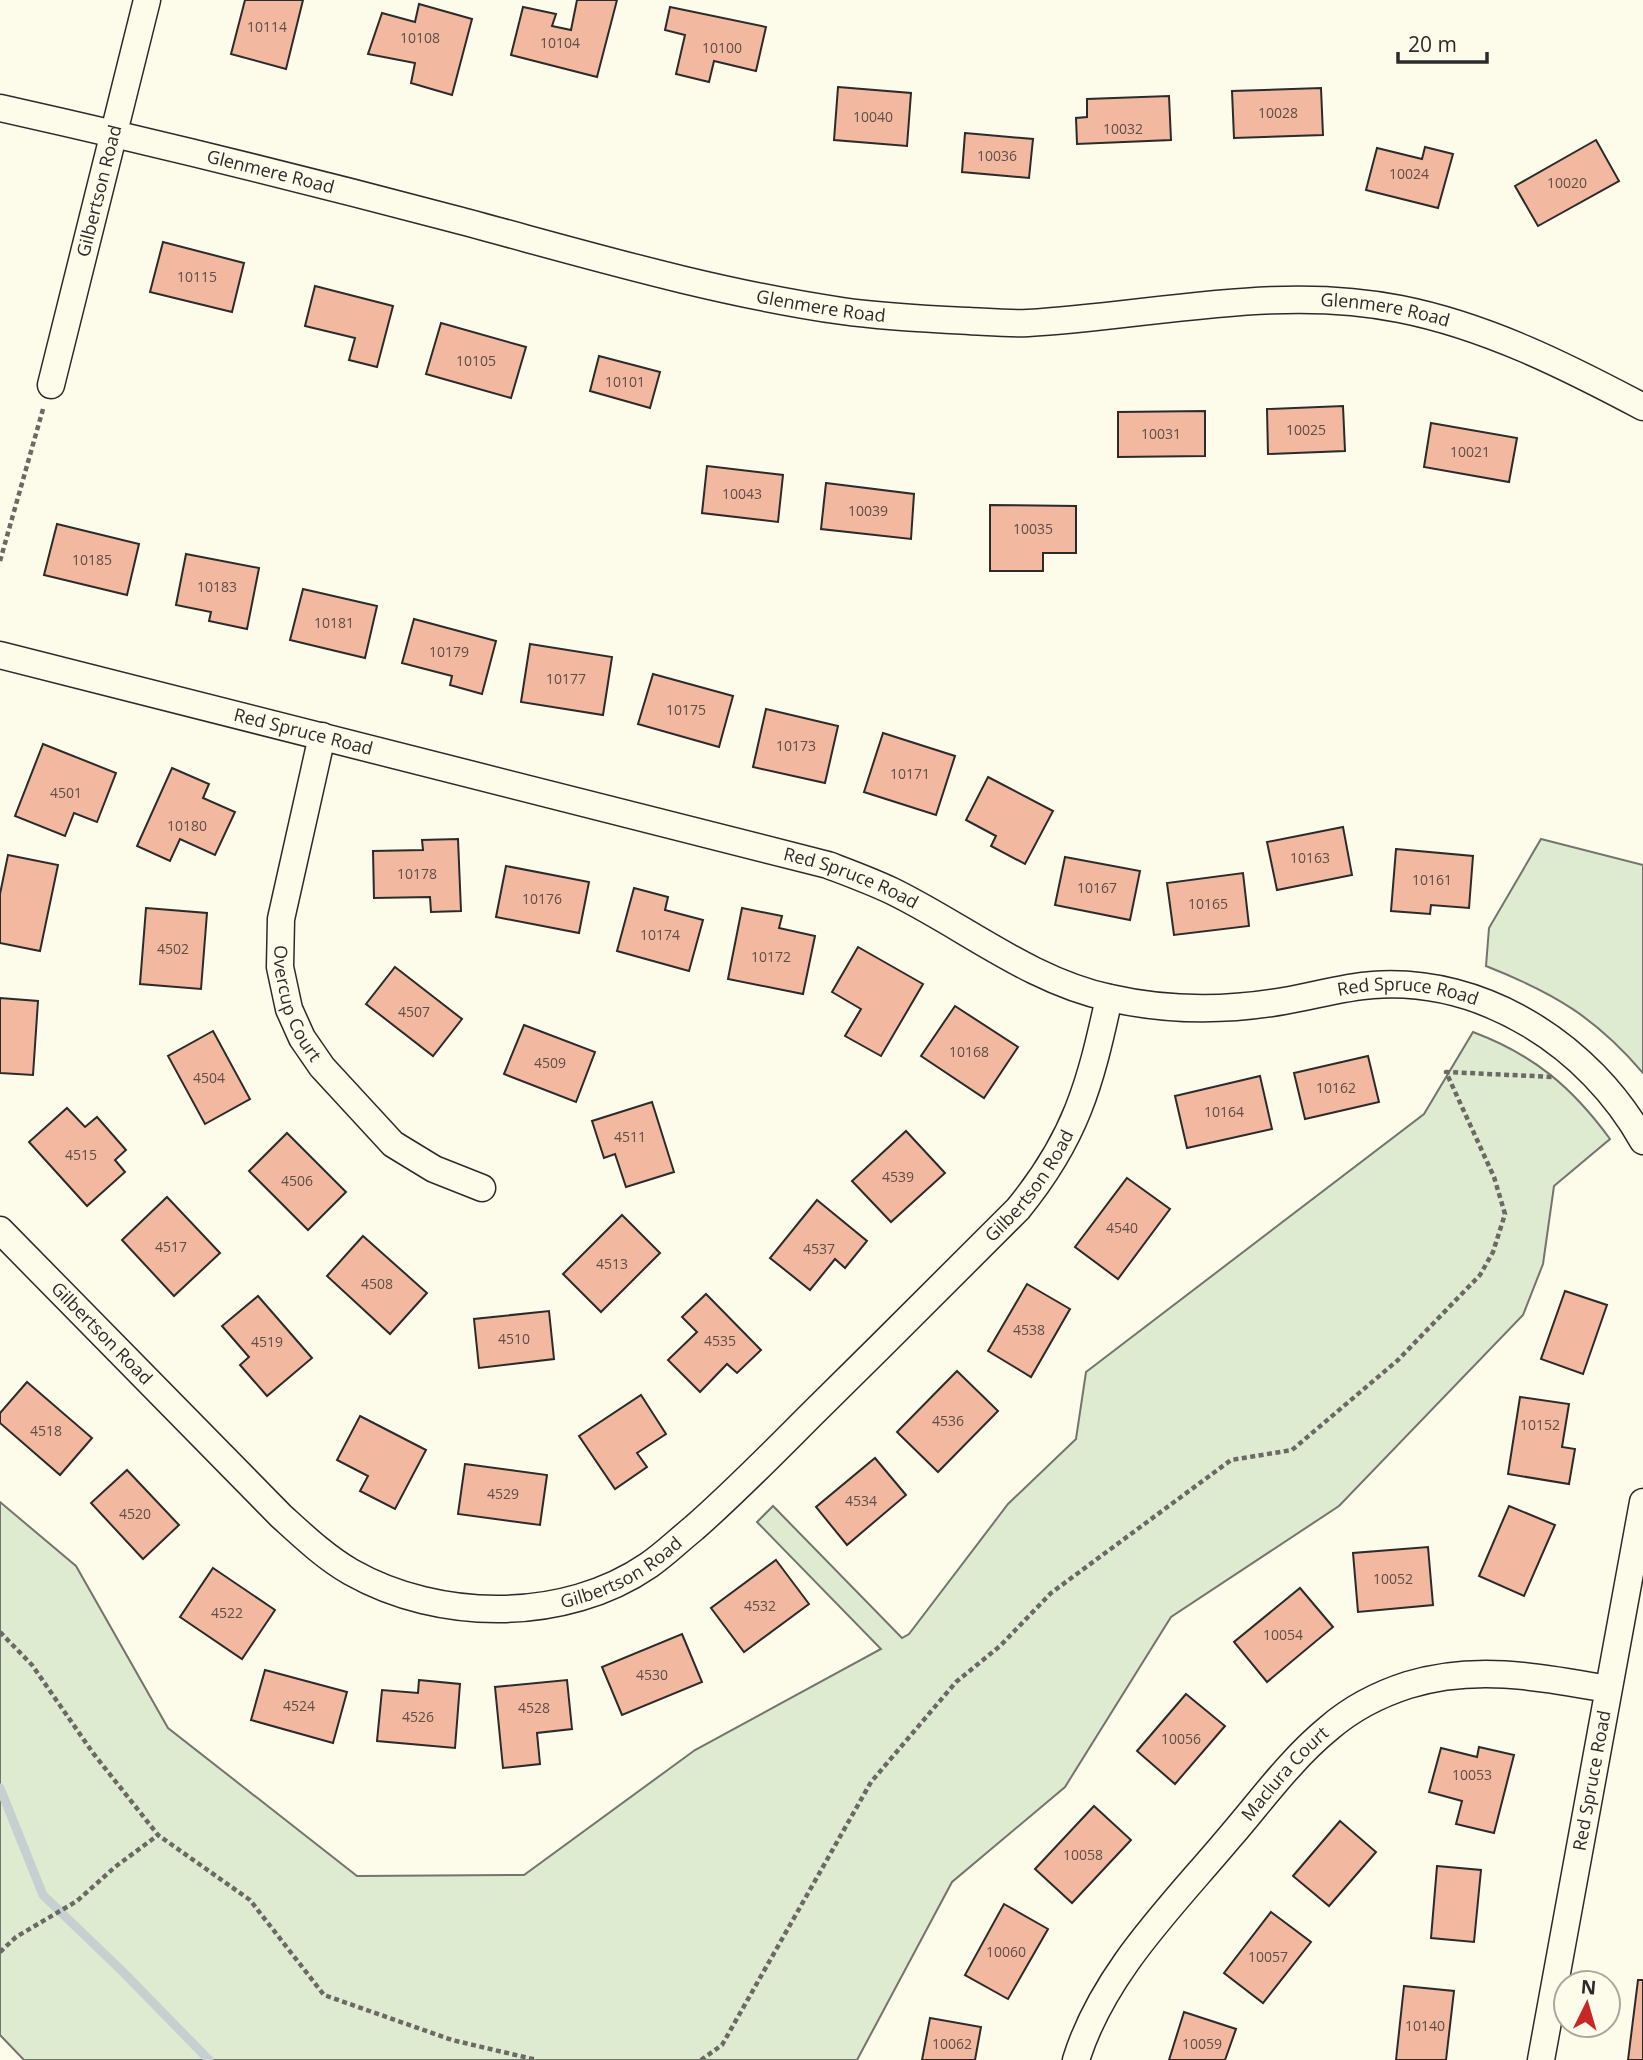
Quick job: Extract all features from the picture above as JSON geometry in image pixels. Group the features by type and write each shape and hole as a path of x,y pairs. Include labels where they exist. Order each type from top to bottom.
{"street":[{"name":"Gilbertson Road","path":"51,385 148,0"},
{"name":"Glenmere Road","path":"0,108 450,218 704,286 843,311 1024,324 1280,300 1335,301 1398,308 1458,323 1526,349 1574,370 1643,407"},
{"name":"Red Spruce Road","path":"0,655 828,865 891,890 1014,960 1068,985 1109,998 1174,1008 1231,1008 1364,986 1402,985 1469,997 1498,1007 1531,1024 1573,1054 1600,1079 1630,1116 1643,1141"},
{"name":"Overcup Court","path":"322,736 281,919 280,967 289,1009 302,1038 322,1067 393,1144 434,1169 482,1188"},
{"name":"Gilbertson Road","path":"0,1230 281,1516 313,1546 351,1572 395,1592 457,1607 522,1607 553,1603 619,1582 660,1557 730,1496 1018,1209 1038,1185 1079,1112 1093,1072 1109,998"},
{"name":"Red Spruce Road","path":"1541,2060 1643,1502"},
{"name":"Maclura Court","path":"1076,2060 1100,2005 1134,1951 1304,1751 1347,1714 1369,1701 1408,1685 1483,1672 1524,1675 1608,1689"}],"path":[{"path":"0,561 41,413"},
{"path":"701,2060 722,2045 871,1782 956,1682 1000,1646 1051,1593 1231,1460 1292,1450 1398,1360 1480,1275 1493,1252 1505,1214 1494,1177 1446,1072 1600,1079"},
{"path":"0,1632 32,1665 93,1753 158,1835 250,1900 324,1995 452,2040 537,2060"},
{"path":"0,1952 16,1937 73,1903 158,1835"}],"green space":[{"path":"1541,839 1643,865 1643,1073 1608,1036 1572,1009 1532,986 1486,966 1489,928"},
{"path":"1473,1032 1515,1051 1550,1075 1596,1120 1610,1139 1554,1186 1543,1264 1523,1315 1339,1506 1171,1617 1065,1787 952,1882 857,2060 24,2060 0,2035 0,1502 76,1566 168,1728 357,1876 524,1875 695,1750 881,1649 757,1522 773,1506 902,1638 909,1634 1008,1504 1076,1439 1086,1372 1424,1114"}],"building":[{"path":"245,0 303,0 286,69 231,54"},
{"path":"577,0 617,0 597,77 511,55 523,7 556,14 552,26 571,30"},
{"path":"419,4 472,19 452,95 411,83 415,63 368,54 382,13 415,22"},
{"path":"670,7 766,27 756,71 714,61 709,82 676,74 685,35 665,30"},
{"path":"838,87 911,93 907,146 834,140"},
{"path":"1321,88 1323,135 1234,138 1232,91"},
{"path":"1169,96 1171,140 1077,144 1076,118 1087,117 1087,99"},
{"path":"965,133 1033,139 1029,178 962,172"},
{"path":"1596,140 1619,181 1538,226 1515,186"},
{"path":"1425,147 1453,154 1438,208 1366,190 1377,148 1422,159"},
{"path":"163,242 244,263 232,312 150,292"},
{"path":"315,286 393,306 377,367 349,360 355,338 305,326"},
{"path":"441,323 526,347 511,398 426,374"},
{"path":"599,356 660,372 650,408 590,391"},
{"path":"1343,406 1345,451 1268,454 1267,409"},
{"path":"1205,411 1205,456 1118,457 1118,412"},
{"path":"1431,423 1517,438 1509,482 1424,467"},
{"path":"707,466 783,475 778,522 702,513"},
{"path":"826,483 914,494 911,539 821,529"},
{"path":"990,505 1076,506 1076,553 1043,553 1043,571 990,571"},
{"path":"57,524 139,544 127,595 44,575"},
{"path":"186,554 259,568 247,629 209,621 211,612 176,605"},
{"path":"303,589 377,606 365,658 290,640"},
{"path":"414,619 496,641 482,694 450,685 452,676 402,663"},
{"path":"530,644 612,657 603,715 521,702"},
{"path":"653,674 733,696 719,747 638,724"},
{"path":"766,709 838,726 825,783 753,767"},
{"path":"883,733 955,756 936,815 864,792"},
{"path":"43,744 116,773 97,822 74,813 65,836 15,816"},
{"path":"172,768 209,784 203,798 235,812 215,855 180,839 170,861 137,846"},
{"path":"988,777 1053,811 1025,864 991,846 996,836 966,820"},
{"path":"1343,827 1352,875 1277,890 1267,842"},
{"path":"458,839 461,911 431,912 430,897 374,898 373,851 423,850 422,840"},
{"path":"1396,849 1473,856 1469,908 1431,905 1430,914 1391,911"},
{"path":"8,855 58,865 40,951 0,943 0,894"},
{"path":"1065,857 1140,871 1130,920 1055,905"},
{"path":"506,866 589,882 579,933 496,917"},
{"path":"1243,873 1249,926 1174,935 1167,883"},
{"path":"634,888 668,897 665,910 703,920 689,971 617,951"},
{"path":"146,908 207,913 201,989 140,984"},
{"path":"742,908 782,916 779,928 815,936 803,994 728,979"},
{"path":"858,947 923,984 881,1056 845,1036 861,1009 832,992"},
{"path":"395,967 462,1019 433,1056 366,1004"},
{"path":"0,998 38,1001 33,1075 0,1073"},
{"path":"955,1006 1018,1047 984,1098 921,1056"},
{"path":"524,1025 595,1052 576,1102 504,1074"},
{"path":"213,1031 250,1099 205,1124 168,1056"},
{"path":"1368,1056 1379,1102 1305,1119 1294,1073"},
{"path":"1260,1076 1272,1129 1187,1148 1175,1096"},
{"path":"652,1102 674,1172 626,1187 615,1154 604,1158 592,1121"},
{"path":"67,1108 85,1127 97,1117 126,1150 115,1160 125,1172 87,1206 29,1142"},
{"path":"906,1131 945,1173 891,1222 852,1181"},
{"path":"287,1133 346,1192 308,1230 249,1171"},
{"path":"1127,1178 1170,1209 1118,1279 1075,1247"},
{"path":"167,1197 220,1253 174,1296 122,1240"},
{"path":"817,1200 867,1241 845,1268 835,1259 810,1290 770,1258"},
{"path":"622,1215 660,1253 601,1312 563,1274"},
{"path":"363,1236 427,1293 390,1334 327,1276"},
{"path":"1027,1284 1070,1309 1031,1377 988,1351"},
{"path":"1565,1291 1607,1305 1583,1374 1541,1359"},
{"path":"706,1294 761,1350 737,1373 727,1364 700,1392 668,1360 697,1332 682,1317"},
{"path":"258,1296 312,1358 267,1396 240,1365 249,1357 222,1326"},
{"path":"549,1311 554,1359 479,1368 474,1319"},
{"path":"957,1371 998,1411 938,1472 897,1432"},
{"path":"27,1382 92,1438 60,1475 0,1423 0,1413"},
{"path":"641,1395 666,1434 637,1453 647,1467 615,1489 579,1436"},
{"path":"1520,1397 1569,1404 1562,1447 1575,1449 1569,1484 1508,1474"},
{"path":"360,1416 426,1450 395,1509 360,1491 368,1476 337,1460"},
{"path":"875,1458 906,1495 847,1545 816,1507"},
{"path":"465,1464 547,1475 540,1525 458,1514"},
{"path":"127,1470 179,1525 143,1559 91,1503"},
{"path":"1509,1506 1555,1525 1524,1596 1479,1576"},
{"path":"1428,1547 1433,1605 1358,1612 1353,1553"},
{"path":"776,1560 809,1604 744,1652 711,1608"},
{"path":"213,1568 275,1610 242,1659 180,1617"},
{"path":"1300,1588 1333,1627 1267,1682 1234,1642"},
{"path":"682,1634 702,1682 622,1715 602,1667"},
{"path":"265,1670 347,1692 333,1743 251,1720"},
{"path":"419,1680 460,1684 455,1748 377,1741 382,1690 418,1693"},
{"path":"567,1680 572,1729 537,1733 540,1764 503,1768 495,1687"},
{"path":"1186,1694 1225,1726 1175,1784 1137,1751"},
{"path":"1479,1747 1514,1755 1494,1833 1456,1824 1462,1801 1429,1792 1441,1748 1477,1757"},
{"path":"1094,1806 1131,1840 1072,1903 1035,1869"},
{"path":"1340,1821 1376,1852 1329,1906 1293,1876"},
{"path":"1437,1866 1481,1870 1474,1942 1431,1938"},
{"path":"1004,1904 1048,1929 1008,1999 965,1975"},
{"path":"1271,1912 1311,1942 1263,2003 1224,1973"},
{"path":"1638,1980 1643,1980 1643,2060 1628,2060"},
{"path":"1404,1986 1454,1991 1446,2060 1396,2060"},
{"path":"1184,2012 1236,2029 1225,2060 1169,2060"},
{"path":"930,2018 981,2027 975,2060 922,2060"}],"waterway":[{"path":"0,1788 43,1895 209,2060"}]}
